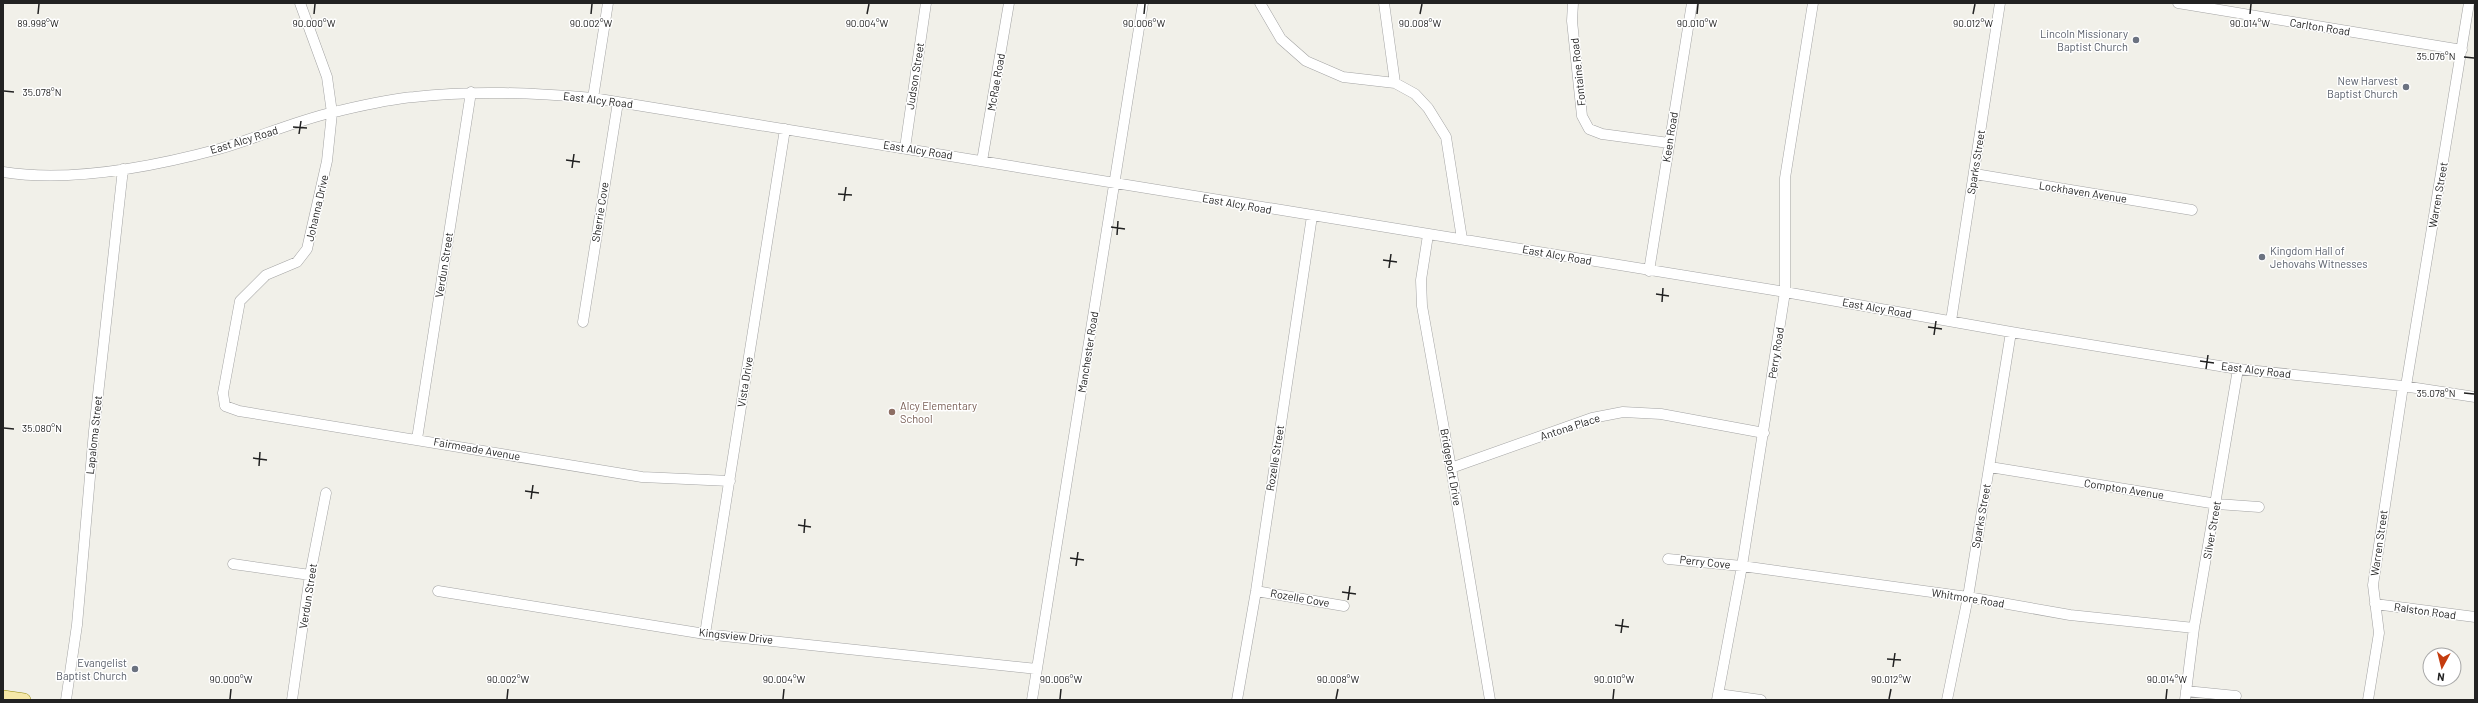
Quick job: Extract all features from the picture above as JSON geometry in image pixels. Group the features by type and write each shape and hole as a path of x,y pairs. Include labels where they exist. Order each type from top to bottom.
{"main road":[{"path":"3,697 24,700"}],"street":[{"name":"Johanna Drive","path":"225,406 223,393 240,300 266,275 297,262 307,249 327,161 332,113 327,78 300,3"},
{"path":"593,98 608,3"},
{"name":"Judson Street","path":"904,148 926,3"},
{"name":"McRae Road","path":"982,161 1009,3"},
{"name":"Manchester Road","path":"1032,700 1143,3"},
{"path":"1260,3 1281,39 1306,61 1344,78 1395,83 1415,94 1428,108 1446,137 1462,239"},
{"path":"1384,3 1395,83"},
{"name":"Fontaine Road","path":"1574,3 1572,22 1582,116 1589,130 1602,134 1669,143"},
{"name":"Keen Road","path":"1649,271 1692,3"},
{"name":"Perry Road","path":"1718,697 1742,566 1786,292 1785,178 1813,3"},
{"name":"Sparks Street","path":"1950,321 1975,174 2000,3"},
{"name":"Carlton Road","path":"2178,3 2462,50"},
{"name":"Warren Street","path":"2368,700 2379,633 2373,585 2404,386 2469,3"},
{"name":"East Alcy Road","path":"3,172 58,174 123,170 230,145 332,113 413,97 471,92 538,93 593,98 1428,235 1462,239 1649,271 1786,292 2011,332 2238,369 2404,386 2475,397"},
{"name":"Verdun Street","path":"417,439 471,92"},
{"name":"Sherrie Cove","path":"583,322 618,102"},
{"name":"Vista Drive","path":"705,634 785,129"},
{"name":"Lapaloma Street","path":"66,700 77,625 94,431 123,170"},
{"name":"Lockhaven Avenue","path":"1975,174 2192,210"},
{"name":"Rozelle Street","path":"1237,700 1256,591 1312,216"},
{"name":"Bridgeport Drive","path":"1428,235 1421,280 1422,306 1490,700"},
{"name":"Sparks Street","path":"1947,700 1968,597 2011,332"},
{"name":"Silver Street","path":"2236,696 2186,695 2194,628 2217,504 2238,369"},
{"name":"Fairmeade Avenue","path":"225,406 239,412 417,439 642,477 730,481"},
{"name":"Antona Place","path":"1451,468 1592,418 1623,412 1661,414 1764,432"},
{"name":"Compton Avenue","path":"1990,467 2217,504 2259,508"},
{"name":"Verdun Street","path":"292,700 310,575 326,493"},
{"name":"Perry Cove","path":"1668,558 1742,566"},
{"path":"233,564 310,575"},
{"name":"Whitmore Road","path":"1742,566 1968,597 2070,615 2194,628"},
{"name":"Kingsview Drive","path":"438,591 705,634 1037,668"},
{"name":"Rozelle Cove","path":"1256,591 1344,606"},
{"name":"Ralston Road","path":"2375,604 2475,618"},
{"path":"1718,697 1761,700"}],"place":[{"name":"Lincoln Missionary Baptist Church","path":"2136,40"},
{"name":"New Harvest Baptist Church","path":"2406,87"},
{"name":"Kingdom Hall of Jehovahs Witnesses","path":"2262,257"},
{"name":"Alcy Elementary School","path":"892,412"},
{"name":"Evangelist Baptist Church","path":"135,669"}]}
